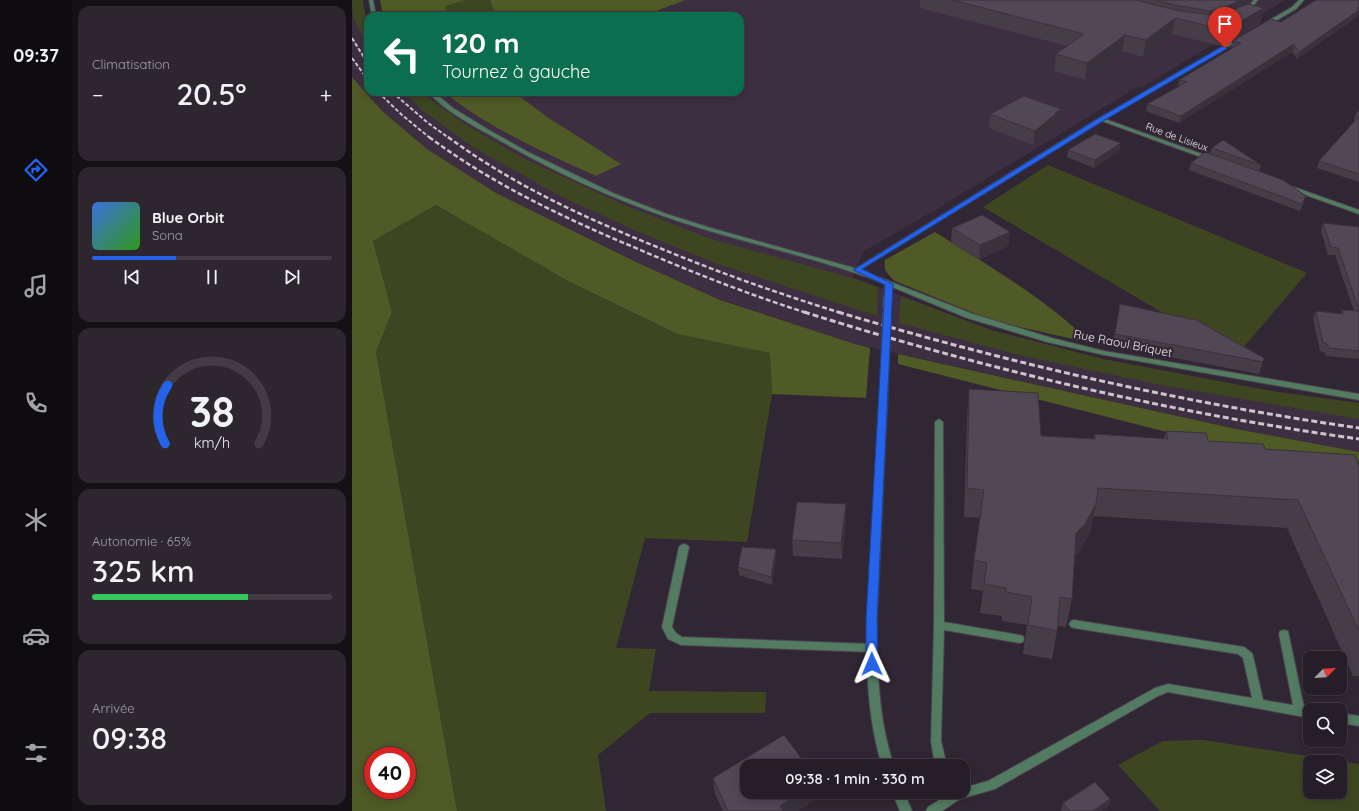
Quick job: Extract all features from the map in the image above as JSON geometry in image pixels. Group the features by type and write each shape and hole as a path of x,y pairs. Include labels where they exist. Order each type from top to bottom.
{"street":[{"path":"371,0 373,12"},
{"path":"1242,18 1256,0"},
{"path":"1260,28 1294,8 1302,0"},
{"path":"856,270 1101,119 1246,36"},
{"name":"Rue Raoul Briquet","path":"436,96 451,109 494,135 538,159 611,194 662,214 709,229 856,270 970,316 1063,343 1104,353 1359,397"},
{"name":"Rue de Lisieux","path":"1101,119 1219,162"},
{"path":"1278,183 1359,212"},
{"path":"886,759 873,696 872,619 889,284"},
{"path":"939,422 939,625 936,741 940,759"},
{"path":"684,547 667,627 672,636 681,641 872,648"},
{"path":"1074,624 1240,650 1248,656 1258,703"},
{"path":"939,625 1019,639"},
{"path":"1284,634 1303,705"},
{"path":"970,791 991,785 1156,692 1168,688 1303,712"},
{"path":"1347,719 1359,721"},
{"path":"901,799 906,811"},
{"path":"932,811 950,799"}],"shaded area":[{"path":"352,0 363,0 365,12 364,91 352,77"},
{"path":"685,0 1285,0 1141,88 1137,87 937,209 864,251 852,277 991,330 1103,359 1271,391 1359,403 1359,452 1236,429 855,344 720,300 636,262 496,193 427,149 382,111 369,96 744,96 744,12 654,12"}],"green space":[{"path":"352,0 363,0 365,12 364,39 353,17"},
{"path":"380,0 685,0 654,12 382,12"},
{"path":"380,0 465,0 445,6 446,12 382,12"},
{"path":"490,0 685,0 654,12 496,12"},
{"path":"352,77 364,91 364,96 369,96 382,111 427,149 496,193 636,262 720,300 870,348 866,398 772,394 770,353 677,334 566,280 436,205 373,241 392,312 376,352 457,811 352,811"},
{"path":"408,96 426,96 466,125 521,157 624,205 711,239 852,278 878,287 877,316 715,263 634,230 558,195 473,147 422,110"},
{"path":"449,96 519,96 547,117 621,164 596,176 537,149 497,128"},
{"path":"1048,165 1307,273 1236,356 983,207"},
{"path":"436,205 566,280 677,334 771,353 772,394 747,542 645,538 616,648 656,649 649,691 766,692 765,713 650,713 598,755 606,811 457,811 376,352 392,312 373,241"},
{"path":"935,232 996,270 1036,298 1074,327 1091,343 993,321 895,281 885,270 885,260"},
{"path":"901,296 991,330 1103,359 1271,391 1359,403 1359,419 1166,386 1023,356 899,323"},
{"path":"898,354 1236,429 1359,452 1359,462 1214,444 898,364"},
{"path":"1203,740 1303,755 1303,799 1347,799 1347,762 1359,764 1359,811 1160,811 1118,765 1163,741"}],"building":[{"path":"952,0 1136,0 1175,10 1210,15 1225,13 1248,4 1264,8 1225,30 1175,18 1146,40 1125,35 1087,63 1056,54 1084,34"},
{"path":"1156,0 1239,1 1221,9 1210,11"},
{"path":"1316,0 1359,0 1359,7 1357,8 1359,10 1299,52 1294,44 1181,116 1147,104 1187,82 1179,80 1241,43 1232,41 1271,19 1281,22"},
{"path":"1024,96 1061,109 1035,131 990,114"},
{"path":"1359,116 1359,174 1319,161"},
{"path":"1095,134 1121,143 1095,160 1068,150"},
{"path":"1223,140 1261,165 1212,148"},
{"path":"1205,152 1283,180 1306,196 1302,204 1191,163"},
{"path":"982,215 1010,232 980,245 952,228"},
{"path":"1323,223 1359,227 1359,310 1338,248 1331,247"},
{"path":"1120,304 1196,320 1264,358 1263,362 1115,334"},
{"path":"1342,310 1359,311 1359,351 1329,348 1327,344 1323,343 1316,311 1343,314"},
{"path":"969,389 1038,393 1041,436 1095,439 1095,434 1168,439 1166,431 1206,433 1208,441 1263,444 1265,449 1355,455 1359,466 1359,631 1298,500 1098,488 1096,504 1085,524 1076,533 1072,599 1060,597 1057,631 1028,625 1032,597 1006,592 1006,588 984,584 987,563 974,560 984,490 967,488"},
{"path":"797,502 846,504 841,543 792,540"},
{"path":"742,547 776,549 771,577 738,567"},
{"path":"784,735 802,759 744,759"},
{"path":"740,762 740,799 791,799 780,806 783,811 728,811 713,778"},
{"path":"1095,782 1110,799 1093,811 1070,811 1063,803"}],"railway":[{"path":"352,38 364,58"},
{"path":"352,58 364,74"},
{"path":"382,96 430,138"},
{"path":"397,96 428,123 449,138"},
{"path":"429,137 501,184 578,223 696,273 804,312"},
{"path":"448,137 498,171 524,186 606,226 728,275 841,313"},
{"path":"804,312 941,352 1079,387 1218,416 1359,439"},
{"path":"838,312 966,348 1096,380 1227,406 1359,428"}],"route":[{"path":"872,664 872,619 889,284 856,270 1101,119 1225,48"}]}
